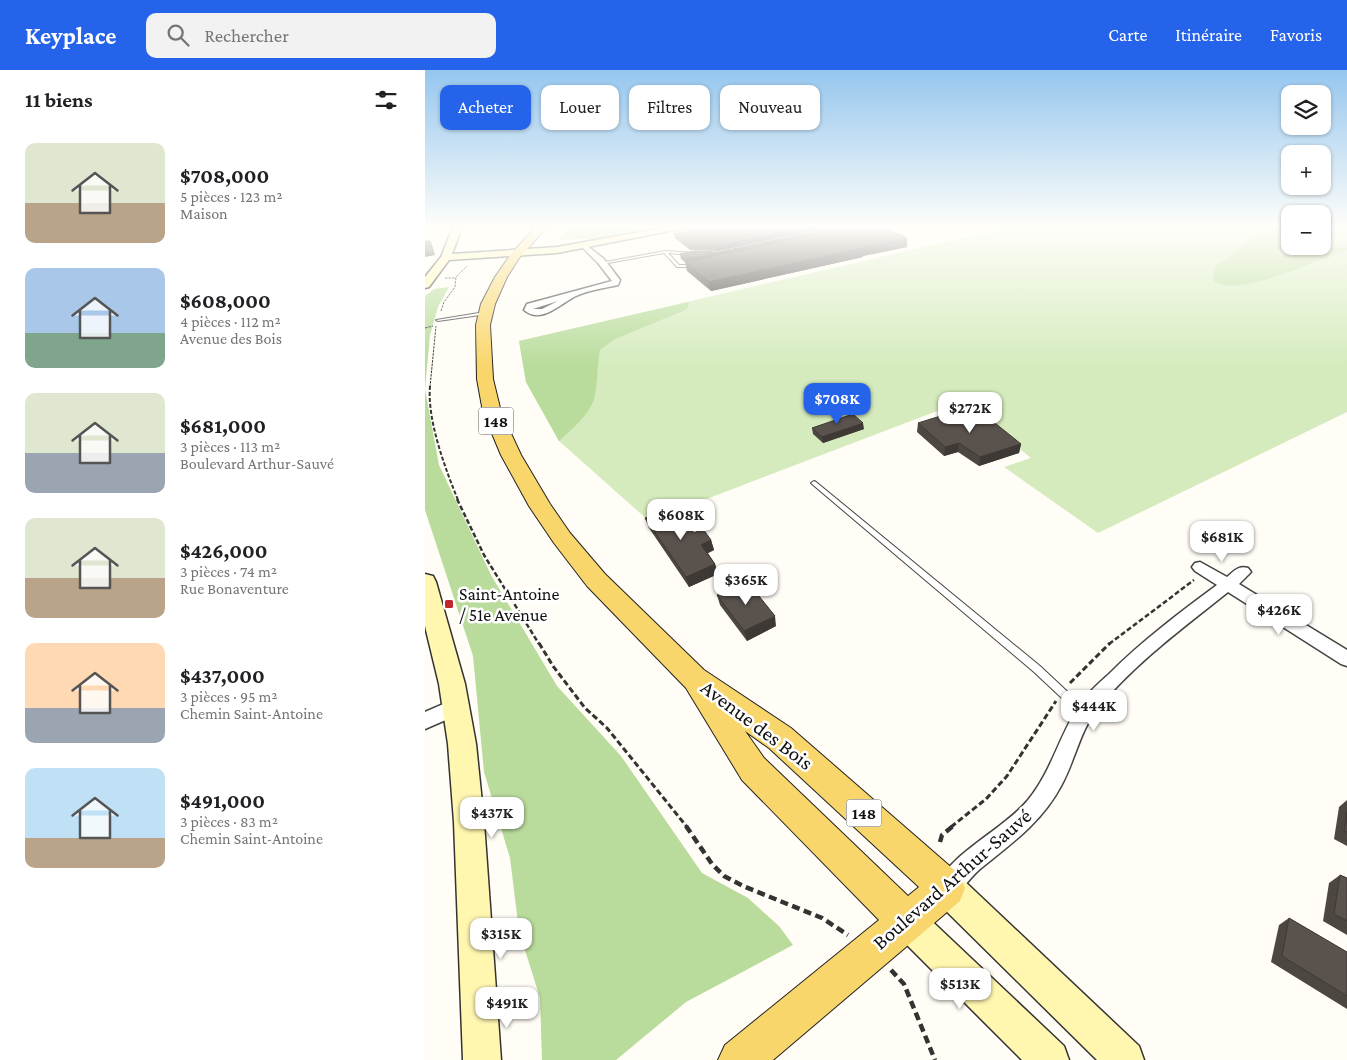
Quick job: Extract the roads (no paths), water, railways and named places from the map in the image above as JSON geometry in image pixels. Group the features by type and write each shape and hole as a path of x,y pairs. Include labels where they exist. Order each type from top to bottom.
{"main road":[{"name":"Avenue des Bois","path":"505,273 494,289 485,313 483,358 489,401 502,438 529,489 562,538 596,580 694,678 781,738 947,888"},
{"name":"Avenue des Bois","path":"694,678 753,770 907,921"},
{"name":"Boulevard Arthur-Sauvé","path":"740,1060 947,888"}],"street":[{"path":"425,285 434,273"},
{"path":"571,295 615,284 616,280 610,273"},
{"name":"Boulevard Arthur-Sauvé","path":"947,888 970,863 999,841 1035,808 1054,779 1084,713 1092,702 1142,652 1243,572"},
{"path":"1198,573 1227,584 1347,659"},
{"path":"426,587 441,713 465,780 482,1060"},
{"name":"Avenue des Bois","path":"947,888 1125,1060"},
{"name":"Avenue des Bois","path":"907,921 1050,1060"}],"lane":[{"path":"438,320 485,313"},
{"path":"814,482 1037,669 1084,713"}],"place":[{"name":"Saint-Antoine / 51e Avenue","path":"449,604"}]}
